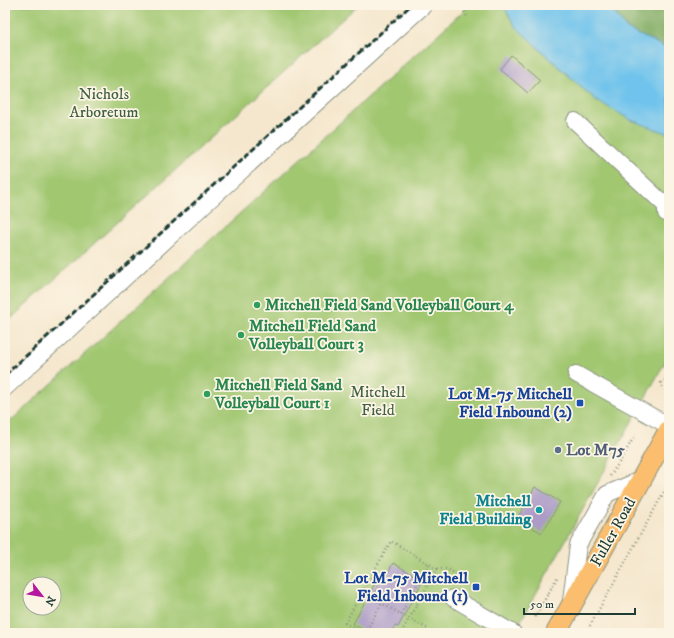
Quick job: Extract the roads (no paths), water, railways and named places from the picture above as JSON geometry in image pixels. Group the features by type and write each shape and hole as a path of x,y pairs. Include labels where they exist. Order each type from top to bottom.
{"main road":[{"name":"Fuller Road","path":"556,633 669,430"}],"lane":[{"path":"5,388 424,5"},
{"path":"575,121 666,206 666,213"},
{"path":"576,374 669,426"},
{"path":"453,598 513,633"}],"water":[{"path":"503,5 608,5 627,29 669,49 669,134 631,120 596,100 515,26"}],"railway":[{"path":"5,375 411,5"}],"place":[{"name":"Mitchell Field Sand Volleyball Court 4","path":"257,305"},
{"name":"Mitchell Field Sand Volleyball Court 3","path":"241,335"},
{"name":"Mitchell Field Sand Volleyball Court 1","path":"207,394"},
{"name":"Lot M-75 Mitchell Field Inbound (2)","path":"580,403"},
{"name":"Lot M75","path":"558,450"},
{"name":"Mitchell Field Building","path":"539,510"},
{"name":"Lot M-75 Mitchell Field Inbound (1)","path":"476,587"}],"park label":[{"name":"Nichols Arboretum","path":"104,103"},
{"name":"Mitchell Field","path":"378,401"}]}
